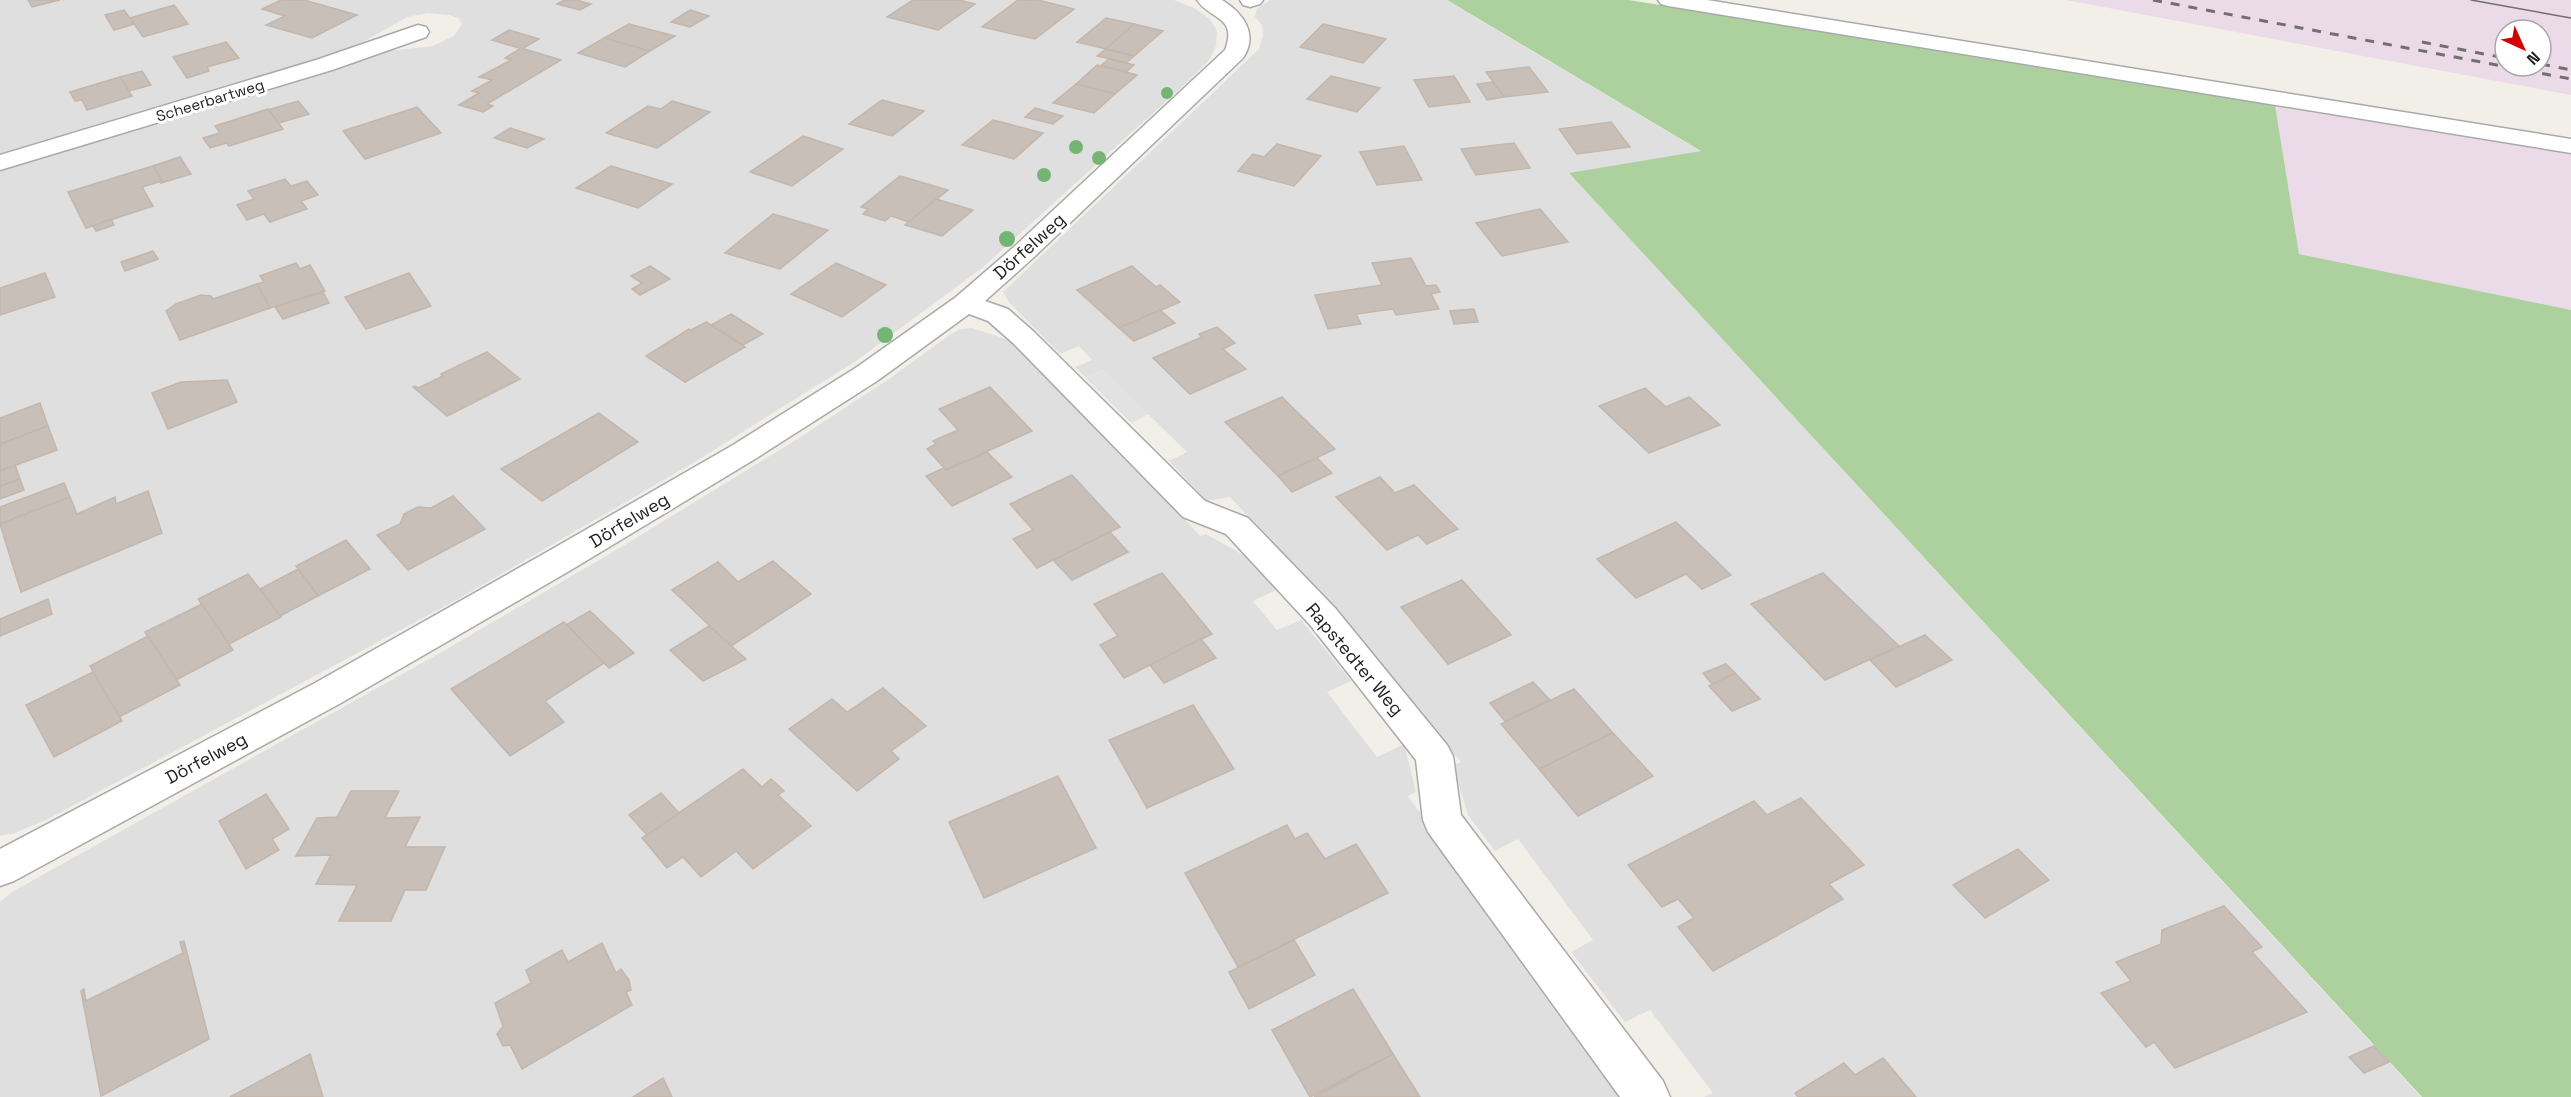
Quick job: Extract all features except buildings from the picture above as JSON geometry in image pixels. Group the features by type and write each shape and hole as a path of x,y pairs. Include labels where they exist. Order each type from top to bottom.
{"street":[{"name":"Dörfelweg","path":"0,869 328,693 600,538 744,452 867,374 966,303 1024,252 1235,53 1241,41 1239,29 1226,10 1207,0"},
{"path":"1668,0 2571,146"},
{"name":"Scheerbartweg","path":"0,163 324,65 418,32"},
{"name":"Rapstedter Weg","path":"966,303 998,315 1194,509 1237,526 1323,617 1434,756 1442,820 1647,1097"}],"shaded area":[{"path":"0,0 1174,0 1194,8 1210,19 1217,31 1216,46 1209,60 1195,75 982,268 856,361 693,463 460,598 48,819 15,833 0,836 0,167 379,52 433,46 454,36 462,24 458,18 449,15 428,13 407,17 340,55 0,159"},
{"path":"1270,0 1446,0 1702,152 1570,174 2421,1097 1704,1097 1713,1093 1650,1010 1625,1022 1571,952 1593,940 1518,839 1495,851 1468,815 1453,766 1461,762 1336,609 1230,497 1207,501 1169,461 1187,452 1103,370 1085,377 1075,367 1092,360 1079,346 1060,354 1009,302 1003,292 1259,49 1263,36 1262,25 1255,17 1257,9"},
{"path":"2066,0 2571,0 2571,95"},
{"path":"2275,105 2571,152 2571,310 2299,254"},
{"path":"972,328 1009,340 1111,440 1200,536 1206,534 1247,557 1276,590 1253,601 1277,630 1301,620 1351,681 1327,692 1377,757 1404,744 1416,792 1408,796 1625,1097 0,1097 0,902 12,892 440,653 618,549 796,440 889,379 951,334 961,329"},
{"path":"1103,370 1149,414 1131,423 1085,377"}],"green space":[{"path":"1447,0 1629,0 2275,105 2299,254 2571,310 2571,1097 2422,1097 1569,173 1701,151"}],"tram line":[{"path":"2471,0 2571,18"}],"railway":[{"path":"2153,0 2571,79"},
{"path":"2422,42 2493,56"},
{"path":"2553,66 2571,70"}]}
